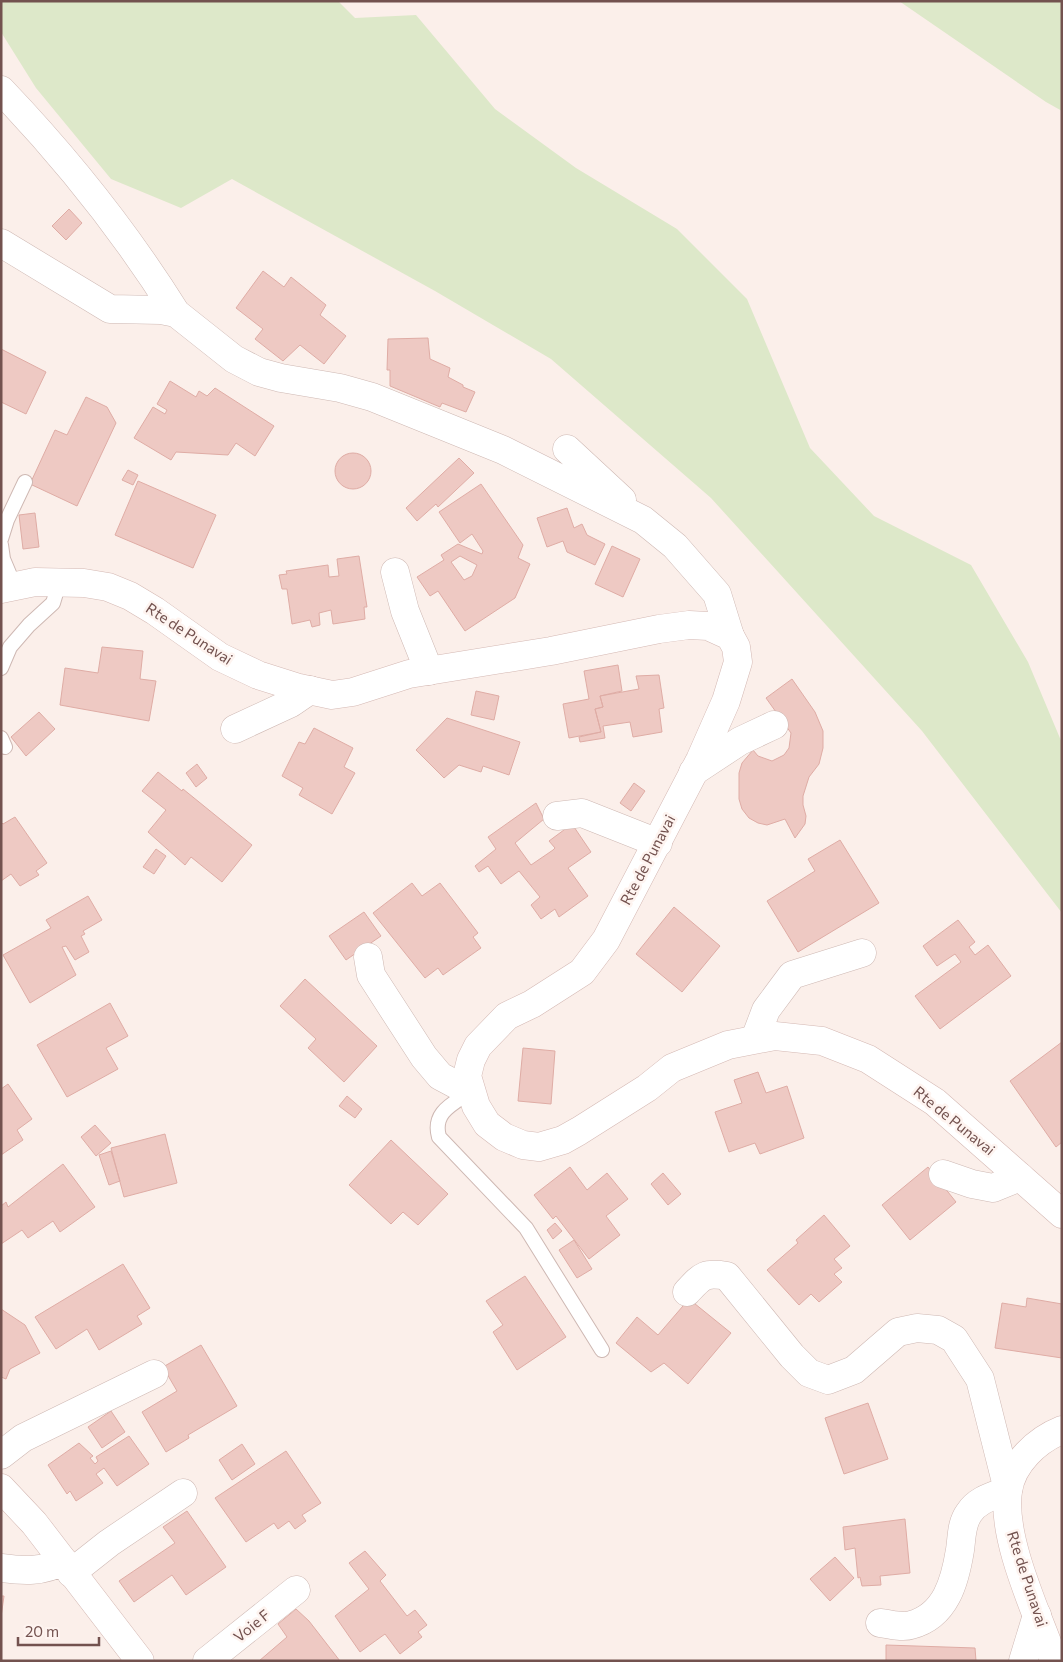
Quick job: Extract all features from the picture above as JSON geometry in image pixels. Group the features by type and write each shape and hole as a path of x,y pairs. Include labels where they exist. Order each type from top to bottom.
{"street":[{"path":"1,90 66,162 132,249 176,313 234,359 259,372 281,378 340,388 372,397 503,450 643,520"},
{"path":"1,242 110,309 161,310 176,313"},
{"path":"567,448 643,520 675,546 717,594 730,636"},
{"path":"395,572 405,612 429,671"},
{"name":"Rte de Punavai","path":"8,587 35,582 84,583 108,587 130,596 155,611 220,657 258,675 332,695 353,692 408,674 689,625 708,626 730,636 738,657 735,675 726,701 658,843 600,952 582,972 532,1004 507,1016 478,1046 470,1060 467,1076 470,1092 487,1124 520,1144 539,1146 563,1140 579,1131 647,1088 672,1068 728,1045 781,1036 822,1041 868,1059 935,1102 1062,1214"},
{"path":"235,729 291,702 310,690"},
{"path":"693,772 740,741 774,725"},
{"path":"557,816 582,813 658,843"},
{"path":"755,1039 766,1010 792,975 813,967 836,963 862,953"},
{"path":"368,958 370,975 424,1057 440,1076 470,1092"},
{"path":"943,1174 972,1184 993,1188 1020,1177"},
{"path":"687,1292 701,1277 712,1273 727,1276 792,1356 809,1373 828,1380 854,1370 898,1332 918,1328 938,1330 954,1339 980,1379 1008,1490 979,1502 969,1512 963,1525 957,1568 953,1582 940,1608 932,1616 910,1626 880,1623"},
{"path":"1,1455 23,1438 154,1374"},
{"name":"Rte de Punavai","path":"1054,1661 1014,1544 1007,1513 1008,1490 1014,1472 1030,1451 1044,1437 1062,1430"},
{"path":"1,1488 34,1523 140,1661"},
{"path":"1,1568 36,1570 52,1566 67,1567 109,1543 183,1492"},
{"name":"Voie F","path":"207,1661 296,1590"},
{"path":"1023,1661 1037,1615"}],"lane":[{"path":"1,540 7,520 25,482"},
{"path":"1,545 8,587"},
{"path":"1,668 10,647 29,625 53,603 59,583"},
{"path":"470,1092 442,1111 438,1118 437,1129 439,1137 526,1228 602,1350"}],"green space":[{"path":"1,1 338,1 355,18 416,15 495,109 576,168 677,229 747,299 810,448 874,516 971,565 1028,662 1062,743 1062,913 922,731 711,498 551,359 435,291 232,179 181,208 111,179 36,88 1,32"},
{"path":"899,1 1062,1 1062,111 1046,102"}],"building":[{"path":"69,209 82,223 66,240 52,226"},
{"path":"263,271 284,287 291,277 326,305 320,315 346,336 324,364 300,345 283,361 255,339 263,329 236,308"},
{"path":"428,338 430,359 450,368 448,377 475,392 466,412 442,403 440,407 390,386 390,370 387,370 388,339"},
{"path":"1,349 46,372 26,414 1,402"},
{"path":"170,381 196,397 199,391 207,396 215,388 274,426 255,456 236,443 228,455 176,452 171,460 134,438 153,407 165,414 167,410 157,404"},
{"path":"86,397 107,407 116,423 77,506 30,484 55,430 67,435"},
{"path":"353,453 360,454 366,458 370,464 370,478 366,484 360,488 353,489 346,488 340,484 336,478 335,471 336,464 340,458 346,454"},
{"path":"459,458 474,473 438,507 436,504 417,521 406,508"},
{"path":"128,470 138,475 133,485 122,480"},
{"path":"138,481 216,515 193,568 115,535"},
{"path":"481,484 523,545 518,558 530,564 515,598 465,631 438,591 430,596 417,577 444,560 441,555 458,544 482,554 483,551 472,534 460,543 439,512","holes":["460,556 477,565 472,576 464,580 451,562"]},
{"path":"567,508 574,528 582,524 587,535 605,544 595,565 567,552 563,541 547,547 537,518"},
{"path":"35,513 39,547 23,549 19,515"},
{"path":"612,546 640,559 623,597 595,584"},
{"path":"359,556 367,607 364,607 365,619 333,624 331,610 319,613 320,625 312,627 310,620 292,624 287,589 282,589 279,575 287,574 286,571 328,565 329,577 339,576 337,559"},
{"path":"102,647 143,651 140,679 156,681 149,721 60,705 65,668 98,673"},
{"path":"618,665 622,691 600,696 603,707 595,709 601,732 569,738 563,704 589,699 584,671"},
{"path":"659,675 664,708 659,709 662,732 633,737 630,722 603,726 605,738 580,742 579,737 601,732 595,709 603,707 600,696 639,689 636,676"},
{"path":"792,679 815,712 823,731 823,748 819,764 809,777 803,796 806,816 805,824 795,838 785,819 767,825 749,818 742,809 739,799 739,773 742,763 753,750 758,756 772,761 784,755 789,748 791,733 766,698"},
{"path":"476,691 499,696 494,720 471,715"},
{"path":"39,712 55,729 26,756 11,737"},
{"path":"447,718 520,742 509,775 483,766 481,772 459,765 444,778 416,750"},
{"path":"314,728 353,748 344,767 355,773 332,814 299,795 303,788 282,776 299,742 305,744"},
{"path":"197,764 207,778 196,787 186,773"},
{"path":"158,772 182,791 183,789 252,845 222,882 191,857 185,865 148,832 166,810 142,791"},
{"path":"634,783 645,791 631,811 620,803"},
{"path":"536,803 544,819 515,843 531,865 555,848 549,841 572,824 591,852 568,868 588,896 559,917 555,909 541,919 531,905 540,897 519,871 501,884 488,866 479,872 475,866 496,849 488,837"},
{"path":"15,817 47,863 36,871 39,875 20,886 11,874 1,881 1,822 3,824"},
{"path":"840,840 879,903 798,952 767,901 815,871 808,859"},
{"path":"156,849 166,856 154,874 143,867"},
{"path":"412,883 422,896 440,883 478,933 473,937 481,948 443,975 438,968 425,978 373,913"},
{"path":"88,896 102,920 83,931 85,934 81,936 89,952 75,960 66,946 62,947 76,975 30,1003 3,955 51,928 46,920"},
{"path":"674,907 720,946 682,992 636,954"},
{"path":"364,912 381,936 346,960 329,936"},
{"path":"958,920 975,942 969,947 975,955 988,945 1011,976 940,1029 915,996 961,962 955,954 937,966 923,946"},
{"path":"305,979 377,1046 344,1082 308,1048 316,1039 280,1006"},
{"path":"110,1003 128,1036 106,1048 118,1069 67,1097 37,1045"},
{"path":"1062,1042 1062,1142 1056,1147 1010,1081"},
{"path":"523,1048 555,1051 551,1104 518,1101"},
{"path":"758,1072 766,1093 787,1086 804,1138 760,1154 755,1143 729,1152 715,1112 742,1103 734,1080"},
{"path":"8,1084 32,1119 17,1130 23,1140 1,1155 1,1089"},
{"path":"347,1096 362,1109 355,1118 339,1106"},
{"path":"95,1125 111,1143 96,1156 81,1137"},
{"path":"165,1134 177,1183 124,1197 111,1148"},
{"path":"391,1140 448,1194 418,1225 403,1212 391,1224 349,1185"},
{"path":"111,1151 120,1181 109,1185 99,1155"},
{"path":"63,1164 95,1207 60,1232 53,1221 28,1238 22,1230 1,1244 1,1206 6,1202 8,1207"},
{"path":"570,1167 587,1190 607,1173 628,1199 606,1216 620,1235 589,1259 556,1216 553,1219 534,1195"},
{"path":"928,1167 956,1202 910,1240 882,1205"},
{"path":"663,1173 681,1194 668,1205 651,1184"},
{"path":"824,1215 850,1246 834,1259 842,1268 834,1274 842,1282 819,1302 811,1294 799,1305 767,1270 798,1243 796,1240"},
{"path":"555,1223 562,1231 553,1239 547,1230"},
{"path":"574,1240 592,1269 577,1278 559,1250"},
{"path":"123,1264 150,1308 137,1316 142,1324 99,1350 87,1329 56,1349 35,1317"},
{"path":"525,1276 566,1337 517,1370 493,1332 503,1325 486,1301"},
{"path":"1027,1298 1062,1304 1062,1358 995,1348 1002,1303 1026,1307"},
{"path":"689,1299 731,1333 688,1384 664,1363 651,1372 616,1343 637,1317 658,1335"},
{"path":"1,1309 25,1325 40,1353 10,1369 6,1379 1,1377"},
{"path":"201,1345 237,1406 188,1435 189,1438 166,1452 142,1412 177,1391 163,1367"},
{"path":"868,1403 888,1459 844,1474 825,1418"},
{"path":"111,1411 125,1432 102,1448 88,1427"},
{"path":"129,1436 149,1464 117,1486 104,1468 96,1474 103,1483 76,1501 70,1491 67,1494 48,1465 79,1443 93,1456 90,1458 95,1464 98,1461 96,1457"},
{"path":"242,1444 255,1464 232,1480 219,1460"},
{"path":"286,1451 321,1503 302,1515 306,1521 295,1529 289,1521 278,1529 274,1523 246,1542 215,1498"},
{"path":"187,1511 226,1567 186,1595 172,1575 134,1602 119,1581 175,1543 163,1527"},
{"path":"905,1519 910,1573 880,1576 881,1585 862,1586 860,1577 858,1578 855,1548 845,1550 843,1527"},
{"path":"365,1551 386,1575 380,1581 407,1616 415,1610 427,1625 418,1632 422,1637 400,1654 385,1634 360,1652 335,1616 369,1589 349,1563"},
{"path":"835,1557 854,1578 830,1601 810,1579"},
{"path":"1,1596 4,1596 1,1617"},
{"path":"296,1609 309,1621 340,1661 259,1661 287,1637 278,1624"},
{"path":"886,1645 975,1648 976,1661 886,1661"}]}
